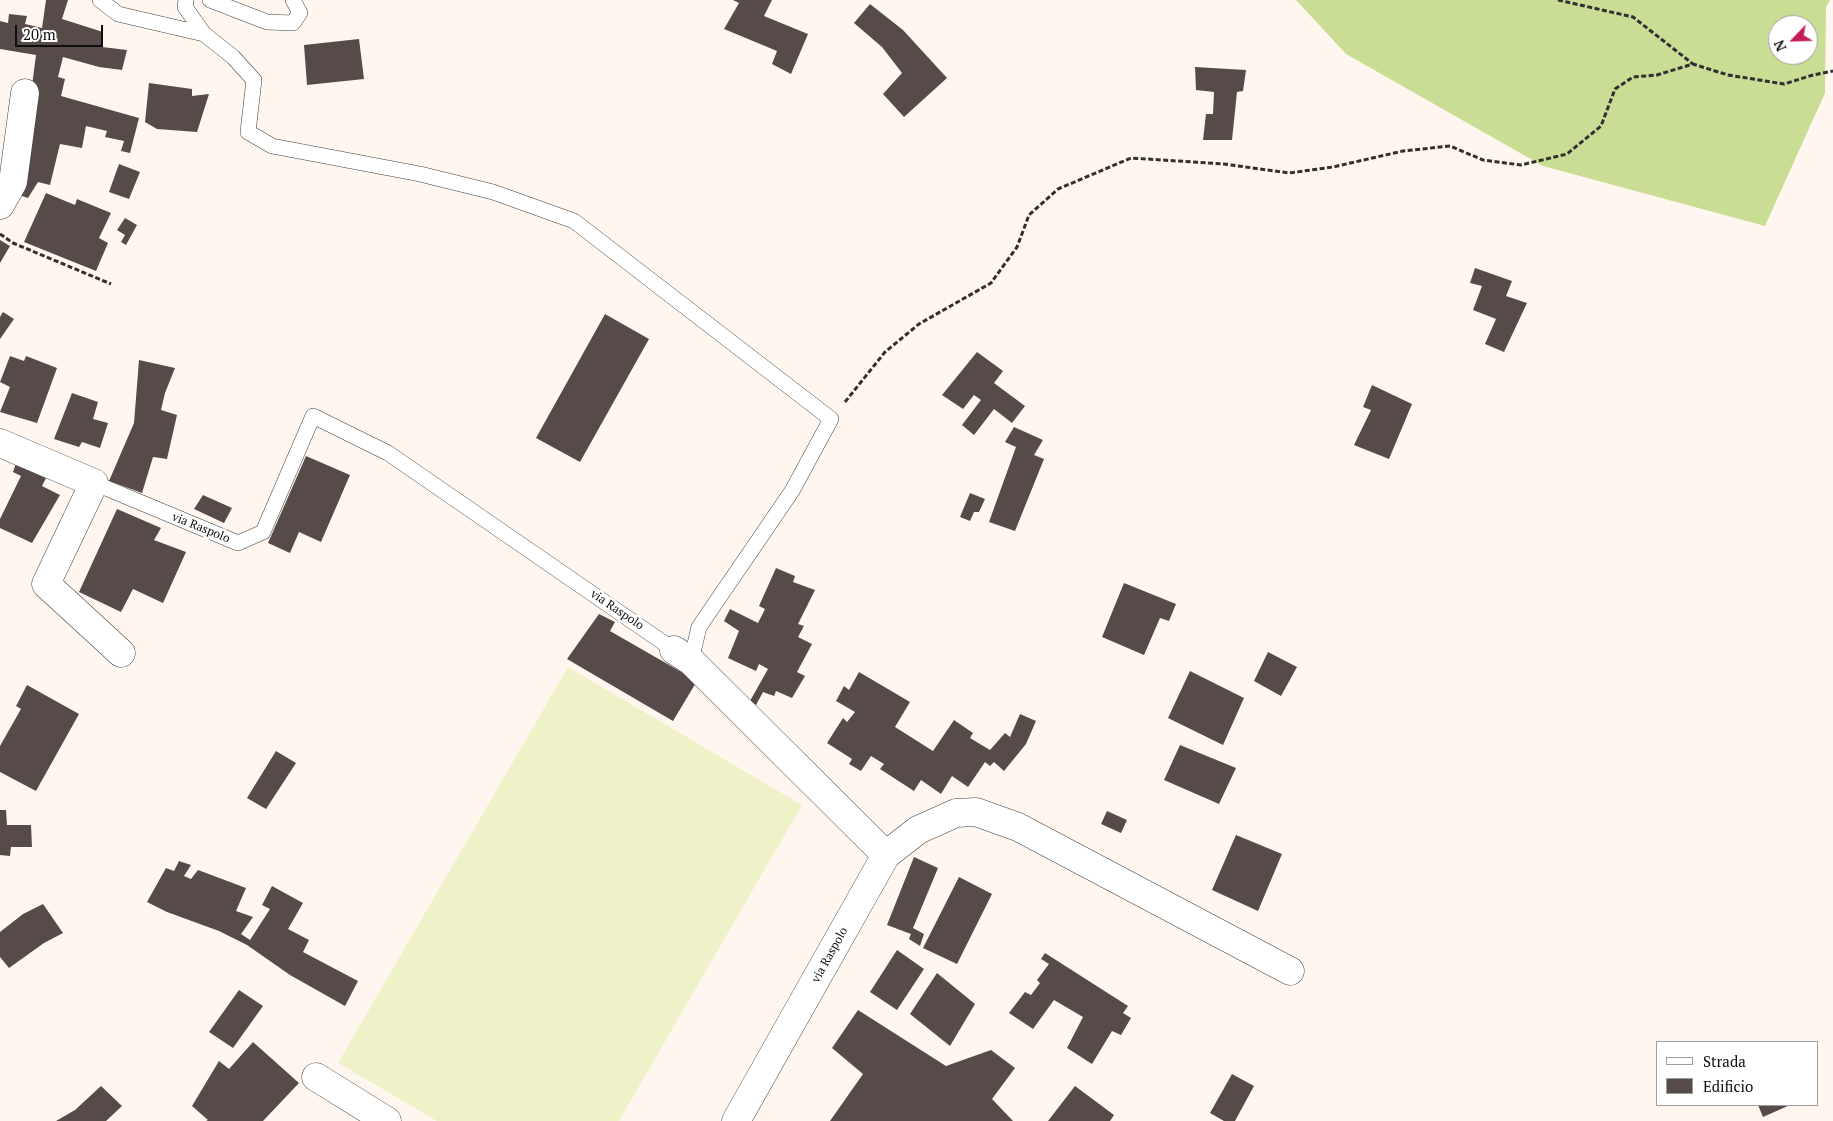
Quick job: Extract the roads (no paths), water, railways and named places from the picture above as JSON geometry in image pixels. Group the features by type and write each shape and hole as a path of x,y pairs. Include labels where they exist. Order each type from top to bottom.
{"street":[{"path":"0,206 13,182 25,93"},
{"name":"via Raspolo","path":"0,442 94,483"},
{"path":"94,483 46,584 121,653"},
{"name":"via Raspolo","path":"683,655 886,855 736,1121"},
{"path":"886,855 918,830 956,813 976,812 1018,827 1290,970"},
{"path":"316,1077 387,1121"}],"lane":[{"path":"100,0 118,14 204,34"},
{"path":"186,0 185,6 204,34 233,57 254,80 248,132 272,146 420,174 493,192 574,221 831,419 792,491 699,627 683,655"},
{"path":"210,0 266,22 293,23 300,13 292,0"},
{"name":"via Raspolo","path":"94,483 238,543 263,532 314,416 388,453 683,655"}]}
